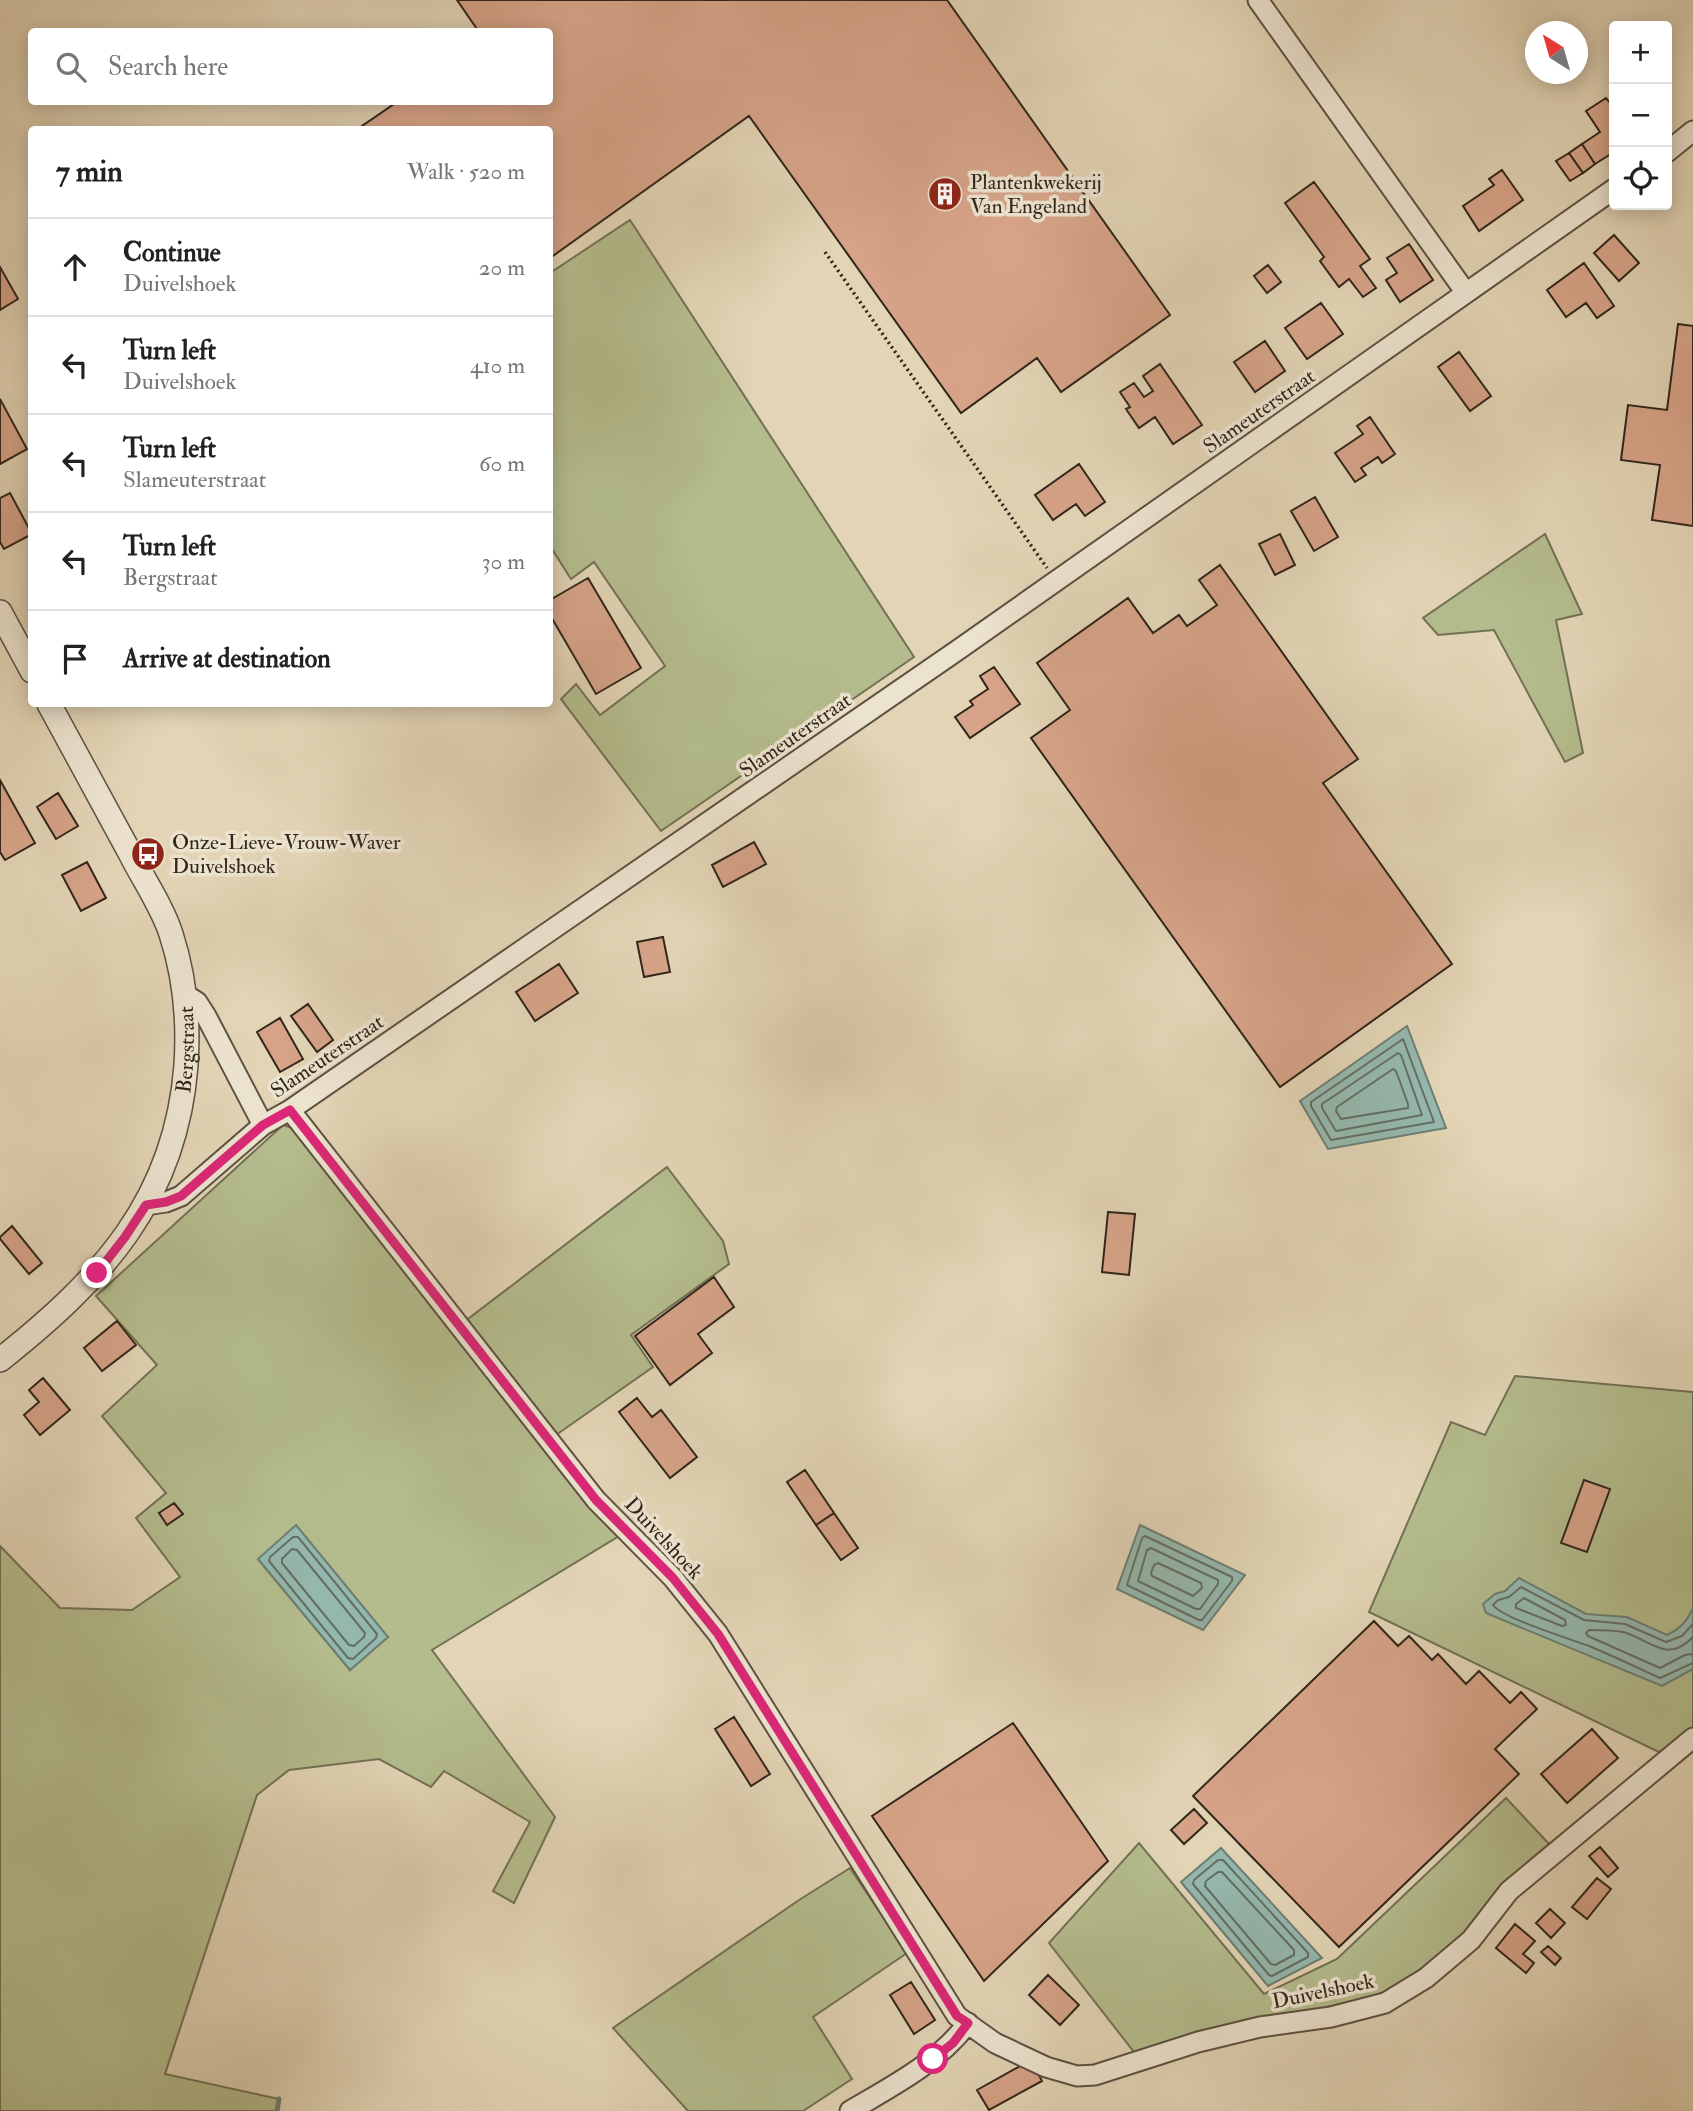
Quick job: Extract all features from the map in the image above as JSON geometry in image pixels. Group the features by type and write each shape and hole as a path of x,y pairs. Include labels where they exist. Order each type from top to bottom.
{"street":[{"path":"1258,0 1466,293"},
{"path":"1672,148 1693,131"},
{"name":"Slameuterstraat","path":"146,1205 181,1196 263,1125 290,1110 1056,581 1609,193"},
{"path":"0,612 28,664"},
{"name":"Bergstraat","path":"0,1360 97,1273 146,1205 162,1173 179,1119 187,1053 186,995 170,931 51,707"},
{"path":"186,995 197,1002 206,1016 263,1125"},
{"name":"Duivelshoek","path":"290,1110 596,1500 673,1578 718,1634 957,2016 995,2043 1046,2067 1077,2076 1096,2075 1198,2042 1260,2027 1331,2017 1385,2003 1426,1978 1471,1940 1509,1891 1693,1738"},
{"path":"850,2111 933,2059 953,2043 968,2023"}],"path":[{"path":"825,252 1056,581"}],"green space":[{"path":"630,220 914,657 661,831 561,699 576,684 600,715 665,666 594,562 571,579 553,551 553,271"},
{"path":"1545,534 1582,614 1556,620 1583,753 1565,762 1494,630 1438,635 1423,618"},
{"path":"283,1125 295,1129 588,1506 619,1536 432,1650 555,1817 514,1903 493,1891 530,1822 444,1771 431,1787 379,1759 289,1770 257,1795 165,2074 279,2099 277,2111 0,2111 0,1546 60,1608 132,1610 180,1577 136,1518 166,1493 102,1416 157,1365 96,1296","holes":["258,1559 388,1637 350,1670"]},
{"path":"667,1167 723,1241 729,1264 631,1335 653,1367 556,1435 464,1322"},
{"path":"1515,1376 1693,1392 1693,1727 1663,1754 1369,1612 1451,1422 1485,1435"},
{"path":"1506,1798 1551,1846 1438,1960 1403,1984 1372,1997 1310,2011 1245,2020 1134,2052 1049,1943 1139,1843 1264,1994 1337,1959"},
{"path":"850,1868 907,1953 813,2017 852,2079 803,2111 688,2111 613,2028"}],"water":[{"path":"1407,1026 1446,1128 1328,1149 1300,1101"},
{"path":"296,1525 388,1637 350,1670 258,1559"},
{"path":"1140,1525 1245,1575 1203,1630 1117,1589"},
{"path":"1519,1578 1586,1614 1627,1617 1667,1635 1683,1624 1693,1608 1693,1669 1662,1686 1486,1613 1483,1604 1495,1594 1505,1591"},
{"path":"1221,1848 1322,1958 1268,1986 1181,1882"}],"building":[{"name":"Plantenkwekerij Van Engeland","path":"457,0 947,0 1170,315 1061,392 1037,358 961,413 749,116 553,256 553,126 362,126 393,105 553,105 553,28 476,28"},
{"path":"1606,98 1609,102 1609,155 1595,164 1582,144 1600,132 1586,111"},
{"path":"1582,144 1595,164 1583,173 1569,153"},
{"path":"1569,153 1583,173 1570,181 1556,161"},
{"path":"1502,170 1523,200 1479,231 1463,206 1494,185 1489,179"},
{"path":"1314,182 1370,259 1360,266 1376,288 1363,297 1349,279 1339,287 1320,261 1324,257 1285,203"},
{"path":"1614,235 1639,263 1619,281 1594,253"},
{"path":"1409,244 1433,280 1400,302 1386,280 1397,273 1387,258"},
{"path":"1584,263 1614,306 1597,318 1586,303 1566,317 1547,290"},
{"path":"1268,265 1281,282 1267,293 1254,276"},
{"path":"0,267 18,299 0,310"},
{"path":"1321,303 1343,334 1307,359 1285,328"},
{"path":"1678,324 1693,326 1693,526 1652,520 1660,465 1621,460 1628,405 1667,410"},
{"path":"1265,341 1285,371 1255,392 1234,362"},
{"path":"1459,352 1491,396 1470,411 1438,367"},
{"path":"1160,364 1202,425 1173,444 1155,417 1139,428 1126,409 1130,407 1120,392 1134,383 1144,397 1153,391 1143,376"},
{"path":"0,399 27,449 0,464"},
{"path":"1370,417 1395,454 1382,463 1378,457 1361,468 1366,475 1355,482 1335,453 1363,434 1357,426"},
{"path":"1079,464 1105,502 1085,516 1076,504 1053,520 1035,495"},
{"path":"10,493 28,527 28,536 4,549 0,542 0,498"},
{"path":"1315,497 1338,537 1314,551 1291,511"},
{"path":"1280,534 1295,565 1275,575 1259,544"},
{"path":"1220,565 1358,759 1323,783 1452,964 1280,1087 1031,738 1070,710 1037,663 1128,598 1153,633 1179,615 1187,626 1217,605 1199,580"},
{"path":"588,578 641,668 596,694 553,620 553,598"},
{"path":"994,667 1020,704 970,738 955,717 973,705 970,701 988,689 980,676"},
{"path":"0,780 35,843 5,860 0,852"},
{"path":"58,793 78,826 56,839 37,807"},
{"path":"754,842 766,864 723,887 712,865"},
{"path":"87,862 106,898 81,911 62,875"},
{"path":"663,937 670,972 644,977 637,942"},
{"path":"559,964 578,993 535,1021 516,992"},
{"path":"308,1004 333,1040 317,1052 291,1016"},
{"path":"280,1018 303,1059 280,1072 257,1032"},
{"path":"1108,1212 1135,1214 1129,1275 1102,1272"},
{"path":"12,1226 42,1263 29,1274 0,1239"},
{"path":"714,1277 734,1307 698,1334 712,1353 670,1385 635,1336"},
{"path":"117,1321 136,1345 102,1371 84,1348"},
{"path":"43,1378 70,1410 40,1435 24,1415 39,1402 29,1390"},
{"path":"637,1398 652,1417 661,1410 697,1457 670,1478 619,1412"},
{"path":"805,1470 834,1513 816,1525 787,1482"},
{"path":"1584,1480 1610,1489 1587,1552 1561,1543"},
{"path":"174,1503 183,1514 167,1525 159,1513"},
{"path":"834,1513 858,1548 841,1560 816,1525"},
{"path":"1374,1621 1398,1646 1409,1636 1432,1660 1438,1654 1466,1684 1479,1671 1510,1703 1521,1692 1537,1709 1495,1749 1519,1774 1339,1947 1193,1796"},
{"path":"734,1717 770,1774 751,1786 715,1729"},
{"path":"1013,1723 1108,1861 984,1981 872,1816"},
{"path":"1592,1729 1618,1758 1567,1803 1541,1774"},
{"path":"1194,1809 1207,1823 1184,1844 1171,1830"},
{"path":"1600,1847 1618,1868 1608,1877 1589,1856"},
{"path":"1597,1878 1611,1889 1587,1919 1572,1907"},
{"path":"1550,1909 1565,1923 1551,1938 1536,1923"},
{"path":"1515,1924 1535,1941 1523,1954 1534,1963 1526,1973 1496,1948"},
{"path":"1548,1946 1561,1958 1555,1965 1541,1952"},
{"path":"1048,1975 1079,2005 1060,2025 1029,1995"},
{"path":"911,1982 935,2020 914,2034 890,1995"},
{"path":"1031,2060 1042,2081 989,2110 977,2090"}],"waterway":[{"path":"277,2111 279,2099"}],"place":[{"name":"Plantenkwekerij Van Engeland","path":"945,194"},
{"name":"Onze-Lieve-Vrouw-Waver Duivelshoek","path":"148,854"}],"route":[{"path":"97,1273 146,1205 181,1196 263,1125 290,1110 596,1500 673,1578 718,1634 957,2016 968,2023 953,2043 933,2059"}]}
